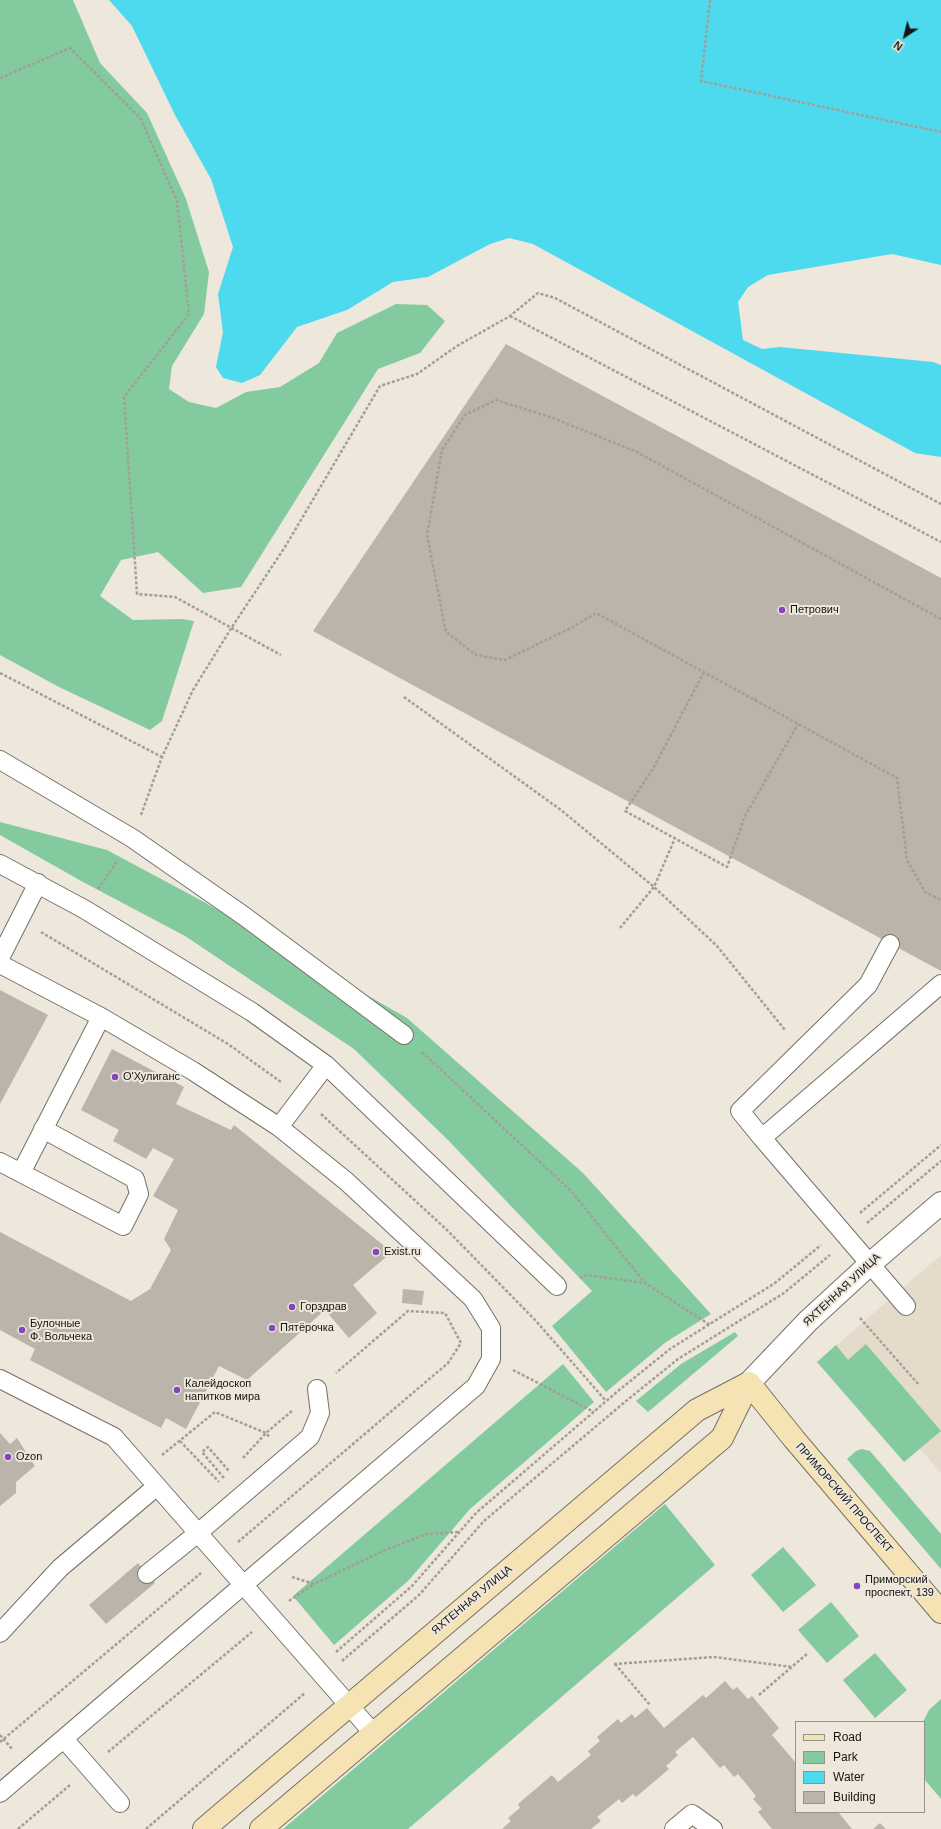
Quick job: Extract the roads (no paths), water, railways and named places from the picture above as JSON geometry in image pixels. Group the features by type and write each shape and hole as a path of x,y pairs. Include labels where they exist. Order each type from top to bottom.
{"street":[{"name":"ЯХТЕННАЯ УЛИЦА","path":"261,1829 722,1438 749,1383 808,1321 870,1264 941,1203"},
{"name":"ЯХТЕННАЯ УЛИЦА","path":"204,1829 696,1410 749,1383"},
{"name":"ПРИМОРСКИЙ ПРОСПЕКТ","path":"749,1383 794,1439 941,1612"}],"lane":[{"path":"0,760 132,838 244,916 404,1035"},
{"path":"0,864 84,909 252,1012 326,1065 557,1286"},
{"path":"0,958 38,883"},
{"path":"890,944 868,985 803,1051 740,1111 906,1306"},
{"path":"0,964 101,1017 193,1071 279,1127 346,1181 473,1299 491,1328 491,1359 476,1386 263,1570 0,1793"},
{"path":"762,1138 941,984"},
{"path":"21,1173 101,1017"},
{"path":"279,1127 326,1065"},
{"path":"0,1162 123,1226 139,1194 135,1179 43,1129"},
{"path":"0,1379 114,1437 374,1734"},
{"path":"147,1574 198,1533 310,1437 320,1413 317,1389"},
{"path":"0,1633 60,1568 156,1486"},
{"path":"64,1739 120,1803"},
{"path":"674,1829 692,1814 713,1829"}],"water":[{"path":"109,0 941,0 941,265 892,254 768,275 748,287 738,302 743,340 762,349 780,347 933,362 941,365 941,457 915,453 533,244 509,238 490,244 428,277 393,282 347,310 297,327 260,375 242,383 223,378 216,367 223,332 218,294 233,247 211,179 175,115 132,26"}],"place":[{"name":"Петрович","path":"782,610"},
{"name":"О'Хулиганс","path":"115,1077"},
{"name":"Exist.ru","path":"376,1252"},
{"name":"Горздрав","path":"292,1307"},
{"name":"Пятёрочка","path":"272,1328"},
{"name":"Булочные Ф. Вольчека","path":"22,1330"},
{"name":"Калейдоскоп напитков мира","path":"177,1390"},
{"name":"Ozon","path":"8,1457"},
{"name":"Приморский проспект, 139","path":"857,1586"}]}
